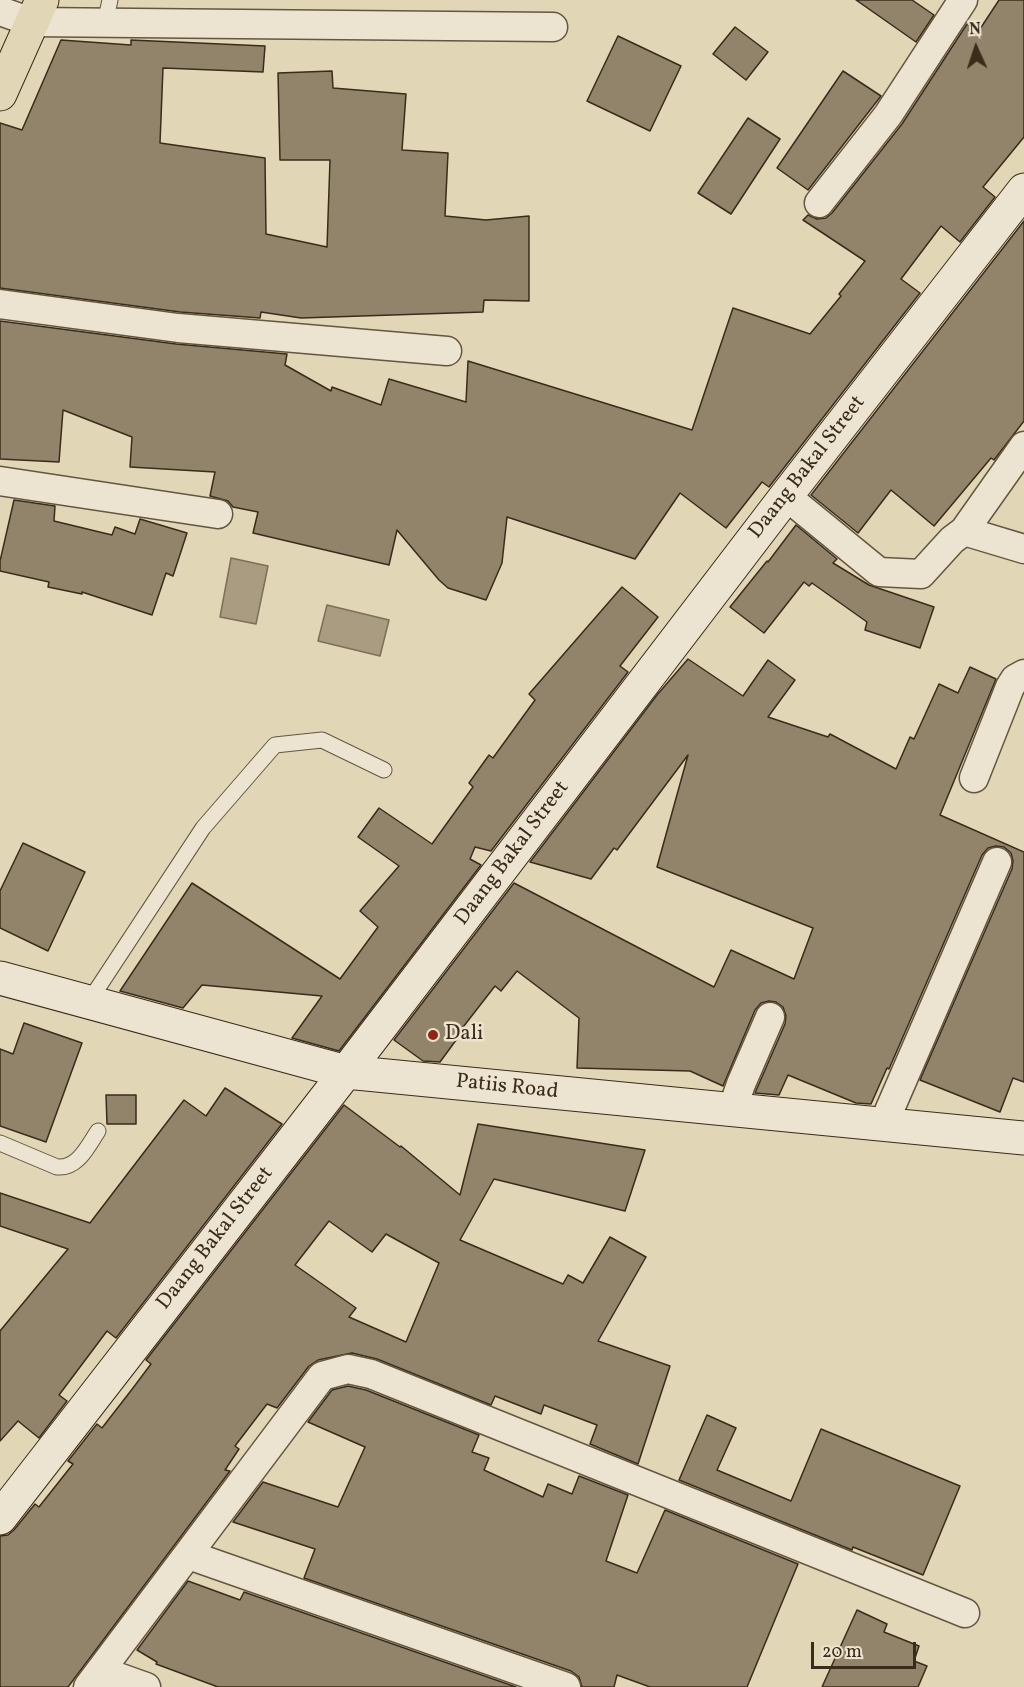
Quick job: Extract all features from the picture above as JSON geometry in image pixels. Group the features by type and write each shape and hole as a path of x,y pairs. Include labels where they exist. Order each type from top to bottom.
{"main road":[{"path":"0,94 36,11"}],"street":[{"path":"819,203 888,115 963,0"},
{"path":"0,10 108,11 553,27"},
{"name":"Daang Bakal Street","path":"0,1518 1024,190"},
{"path":"0,304 178,327 447,351"},
{"path":"786,496 879,572 921,574 952,540 964,531 1024,446"},
{"path":"0,482 218,514"},
{"path":"964,531 1024,549"},
{"path":"974,778 1010,687 1015,679 1024,674"},
{"path":"883,1125 997,862"},
{"name":"Patiis Road","path":"0,978 346,1072 1024,1138"},
{"path":"732,1110 770,1017"},
{"path":"146,1687 95,1679 322,1376 348,1369 371,1374 965,1613"},
{"path":"189,1555 566,1687"}],"lane":[{"path":"88,1003 203,828 275,745 322,740 384,770"},
{"path":"0,1143 57,1167 66,1168 76,1163 98,1131"}],"shaded area":[{"path":"231,558 268,566 256,624 220,617"},
{"path":"327,605 389,620 380,656 318,641"}],"building":[{"path":"856,0 912,0 934,15 916,42"},
{"path":"999,0 1024,0 1024,137 983,187 995,197 960,242 941,226 901,279 920,293 769,487 762,482 726,528 680,493 635,559 507,517 502,563 486,600 448,588 397,530 389,565 253,533 258,512 233,507 228,501 210,496 215,472 130,467 132,437 63,410 59,462 0,459 0,321 176,344 287,354 285,365 331,391 332,387 381,405 389,379 466,402 468,361 692,430 733,308 810,334 841,296 839,294 865,261 803,220 808,215 817,219 826,218 832,213 902,124 967,24 978,32"},
{"path":"735,27 768,52 746,80 713,54"},
{"path":"618,36 681,66 650,131 587,101"},
{"path":"61,40 131,45 131,40 265,46 263,72 163,68 160,143 265,158 266,234 327,247 330,160 280,160 278,73 332,71 333,88 406,94 402,150 448,153 445,216 486,220 529,216 529,301 484,300 483,312 301,318 261,312 260,318 180,312 0,288 0,123 22,130"},
{"path":"843,71 881,96 808,190 777,168"},
{"path":"748,118 780,139 731,214 698,193"},
{"path":"1024,221 1024,421 994,460 991,458 934,526 891,490 858,533 811,495"},
{"path":"14,500 55,506 54,521 112,535 115,527 135,534 140,519 187,533 173,576 166,573 152,615 82,592 82,594 48,587 49,582 0,571 0,561"},
{"path":"796,525 837,559 833,563 869,585 934,607 920,648 865,630 867,622 812,583 809,586 804,582 764,633 730,607"},
{"path":"622,587 658,617 620,666 628,672 491,851 475,847 470,859 481,865 339,1051 292,1038 322,996 202,985 183,1008 120,991 192,883 340,979 378,927 360,911 399,866 358,837 379,808 432,844 473,787 469,783 489,755 493,758 535,700 529,694"},
{"path":"688,659 743,696 768,660 795,680 768,717 828,737 830,734 896,769 910,737 914,739 939,684 958,693 970,667 996,679 940,815 1024,852 1024,1082 1013,1078 1000,1112 920,1080 1012,869 1011,853 1004,847 996,846 988,848 982,855 889,1069 887,1068 871,1104 856,1103 788,1075 779,1095 755,1093 785,1024 786,1016 783,1007 776,1002 769,1001 761,1003 755,1010 723,1086 690,1071 577,1068 579,1018 517,971 501,991 495,986 460,1031 462,1032 440,1062 423,1061 394,1040 514,883 714,987 731,950 794,979 813,928 657,867 688,755 617,850 614,848 591,879 530,862 657,695"},
{"path":"23,843 85,872 48,951 0,928 0,891"},
{"path":"24,1023 82,1043 46,1142 0,1126 0,1049 13,1054"},
{"path":"225,1088 282,1124 116,1338 107,1331 59,1395 67,1401 39,1438 18,1421 0,1441 0,1331 68,1249 0,1226 0,1193 90,1223 184,1100 206,1116"},
{"path":"106,1095 136,1095 136,1124 107,1124"},
{"path":"344,1105 401,1146 460,1195 478,1124 645,1150 625,1211 494,1179 460,1240 563,1284 568,1275 583,1283 610,1237 646,1257 598,1341 670,1366 638,1464 590,1444 597,1425 544,1405 541,1414 495,1396 491,1405 377,1359 352,1353 318,1360 309,1366 277,1408 267,1404 235,1446 239,1449 225,1470 230,1471 68,1687 0,1687 0,1536 8,1535 14,1530 35,1504 39,1507 73,1464 68,1461 97,1424 102,1428 151,1364 146,1360","holes":["329,1221 372,1252 386,1234 439,1263 406,1342 349,1317 356,1308 295,1265"]},
{"path":"348,1386 366,1390 479,1435 472,1452 489,1458 484,1470 543,1497 548,1484 572,1494 579,1476 628,1495 606,1561 637,1573 665,1510 798,1564 747,1687 650,1687 617,1675 614,1687 582,1687 579,1677 571,1671 304,1578 315,1549 233,1522 263,1482 338,1507 365,1447 308,1422 332,1390"},
{"path":"707,1415 736,1428 717,1470 791,1501 821,1429 960,1486 923,1575 853,1547 852,1550 679,1480"},
{"path":"188,1581 240,1600 244,1592 516,1687 218,1687 156,1664 157,1662 137,1650"},
{"path":"857,1610 887,1624 884,1632 919,1646 914,1661 927,1666 918,1687 822,1687"}],"place":[{"name":"Dali","path":"433,1035"}]}
